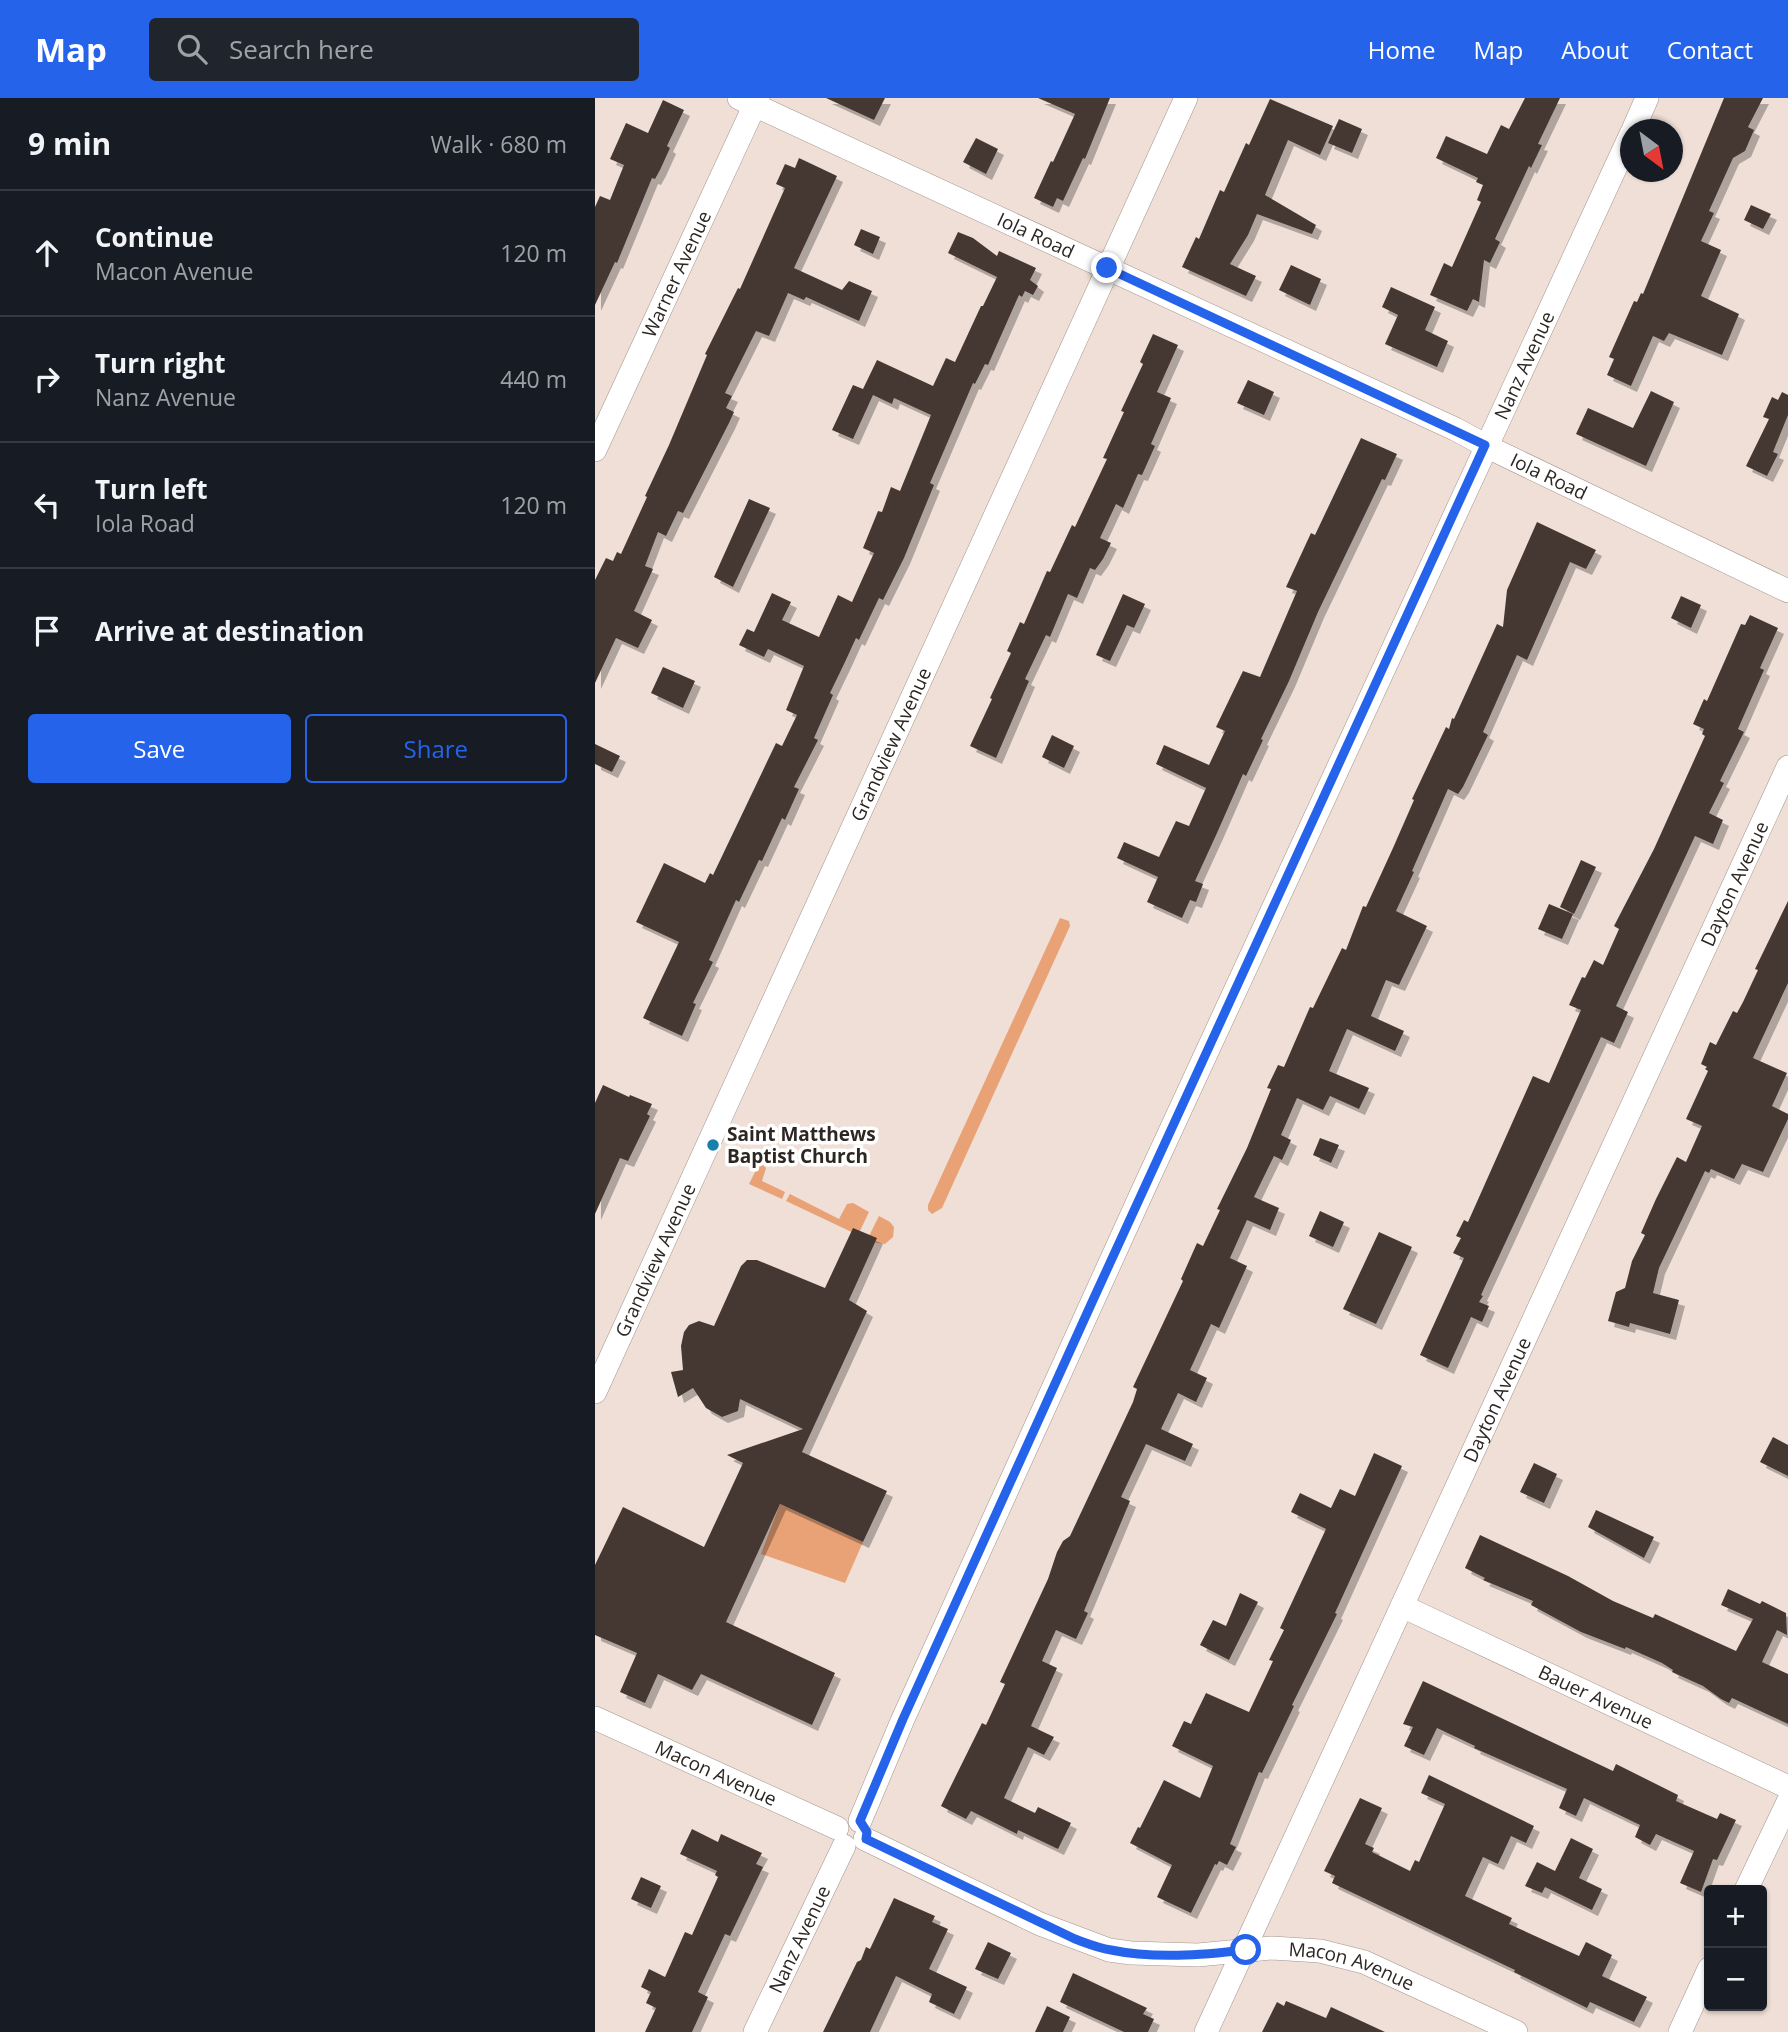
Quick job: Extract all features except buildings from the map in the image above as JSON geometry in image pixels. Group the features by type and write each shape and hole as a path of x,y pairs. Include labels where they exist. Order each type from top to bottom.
{"street":[{"name":"Grandview Avenue","path":"595,1392 1186,98"},
{"name":"Nanz Avenue","path":"1638,119 1647,98"},
{"name":"Iola Road","path":"751,101 1485,445 1788,591"},
{"name":"Warner Avenue","path":"595,450 738,137 751,101"},
{"name":"Nanz Avenue","path":"755,2032 852,1833 1116,1250 1485,445 1620,158"},
{"name":"Dayton Avenue","path":"1206,2032 1788,766"},
{"name":"Bauer Avenue","path":"1402,1606 1788,1787"},
{"name":"Macon Avenue","path":"595,1718 852,1833 1040,1924 1109,1950 1131,1954 1198,1955 1272,1948 1320,1951 1355,1959 1516,2032"},
{"path":"1749,1885 1788,1802"},
{"path":"1680,2032 1704,1980"}],"shaded area":[{"path":"1060,918 1069,921 1070,926 942,1208 932,1214 928,1205"},
{"path":"760,1162 766,1168 762,1181 785,1192 782,1199 749,1184"},
{"path":"790,1194 839,1219 847,1204 853,1203 869,1212 858,1235 786,1201"},
{"path":"879,1216 894,1227 893,1237 885,1244 868,1238"},
{"path":"780,1504 863,1542 845,1583 761,1554"}],"place":[{"name":"Saint Matthews Baptist Church","path":"713,1145"}],"route":[{"path":"1107,268 1485,445 1025,1449 860,1821 867,1832 866,1839 1075,1939 1131,1954 1198,1955 1246,1950"}]}
